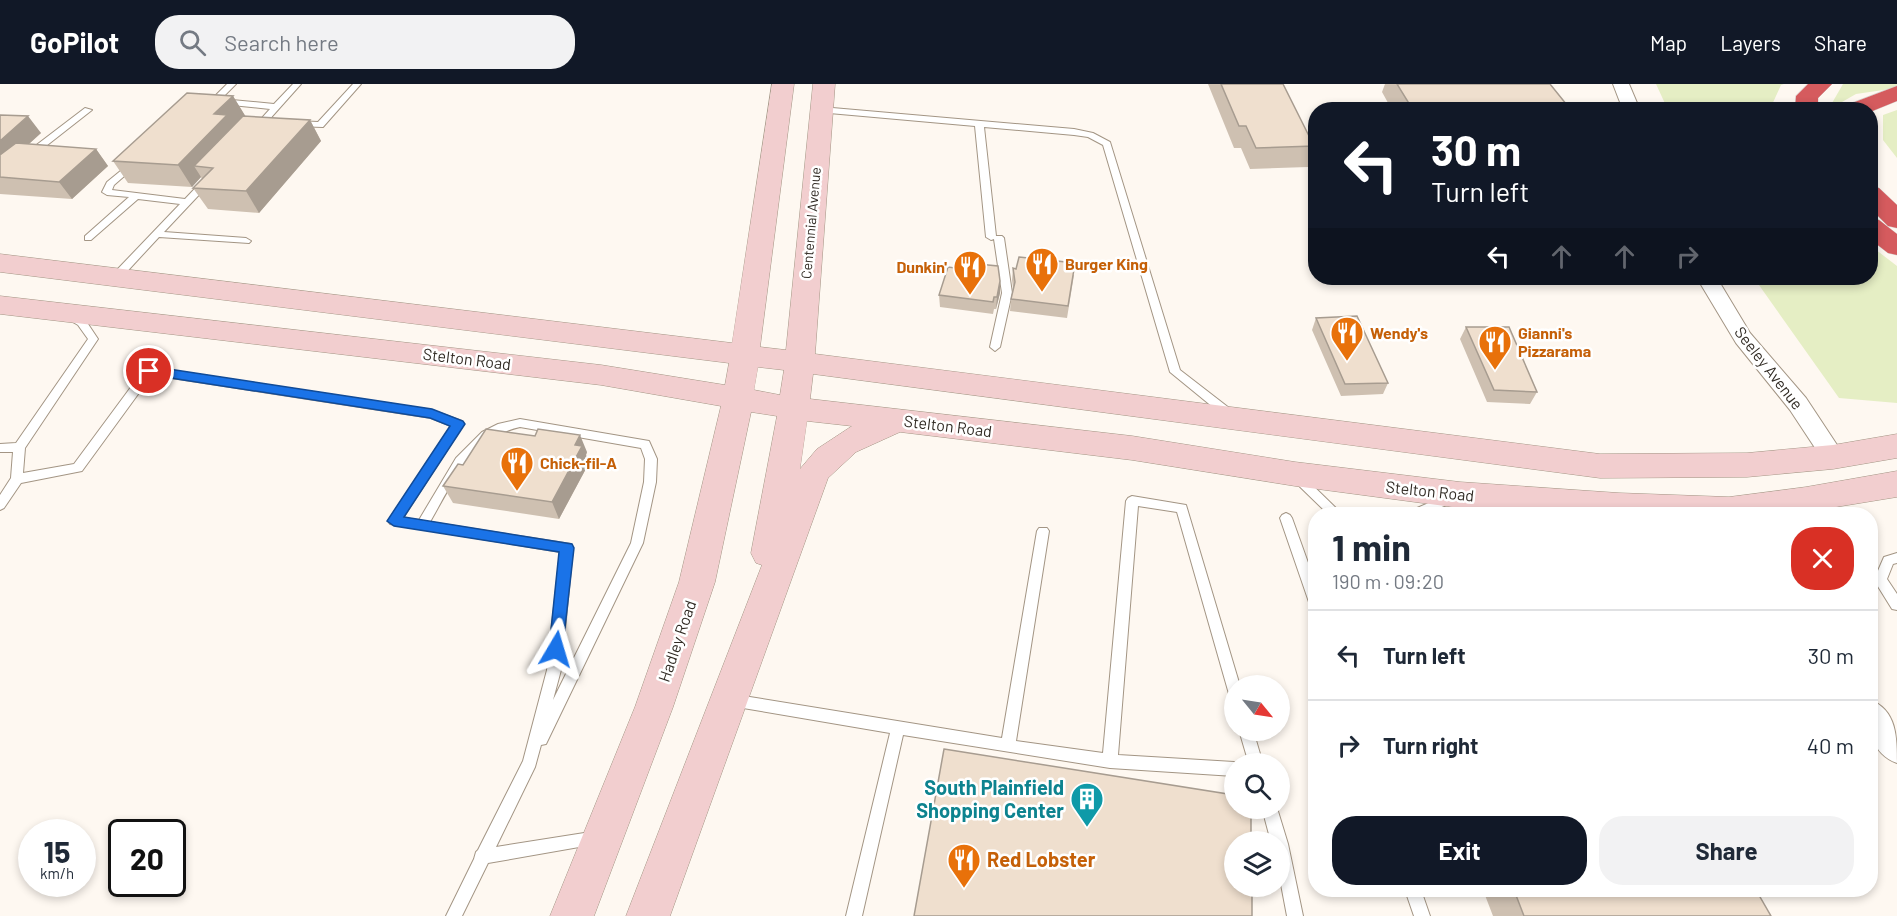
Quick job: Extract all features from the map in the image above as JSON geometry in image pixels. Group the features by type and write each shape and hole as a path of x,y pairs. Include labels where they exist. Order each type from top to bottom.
{"highway":[{"path":"1807,102 1808,96 1821,84"},
{"path":"1875,102 1897,93"},
{"path":"1878,202 1897,220"},
{"path":"1878,232 1897,247"}],"main road":[{"path":"745,356 783,84"},
{"name":"Centennial Avenue","path":"800,362 824,84"},
{"path":"0,263 800,362 1599,466 1700,467 1833,457 1897,446"},
{"name":"Stelton Road","path":"0,305 601,375 793,408 1132,448 1295,474 1460,495 1619,507"},
{"name":"Hadley Road","path":"572,916 654,707 698,582 738,400 745,356"},
{"path":"758,620 800,362"},
{"path":"648,916 818,466 841,445 873,429 899,421"},
{"name":"Stelton Road","path":"1762,507 1897,484"}],"street":[{"path":"1621,84 1629,102"},
{"name":"Seeley Avenue","path":"1711,285 1743,338 1798,404 1833,457"}],"lane":[{"path":"204,105 215,101 232,84"},
{"path":"248,137 297,84"},
{"path":"286,123 321,125 357,84"},
{"path":"215,101 276,107"},
{"path":"23,160 88,110"},
{"path":"821,110 1090,135 1107,144 1175,372 1235,419"},
{"path":"263,121 274,122"},
{"path":"978,123 995,238 1007,292 995,347"},
{"path":"143,154 110,184 107,192 188,202"},
{"path":"117,276 218,170"},
{"path":"88,238 136,196"},
{"path":"157,234 246,241"},
{"path":"0,505 17,479 19,447 93,339 82,323 59,311"},
{"path":"17,479 78,468 149,371 432,414 458,424 394,521 567,548 554,670 530,762"},
{"path":"422,525 468,450 480,439 506,424 520,423 645,444 651,459 650,482 637,543 454,916"},
{"path":"0,448 19,447"},
{"path":"1295,474 1328,507"},
{"path":"1431,507 1460,495"},
{"path":"1110,761 1132,501 1182,508 1230,675"},
{"path":"1286,518 1308,582"},
{"path":"1008,746 1043,531"},
{"path":"1897,558 1888,561 1880,580 1897,604"},
{"path":"728,700 1110,761 1224,768"},
{"path":"854,916 898,728"},
{"path":"481,857 604,837"},
{"path":"1290,893 1295,916"},
{"path":"1415,897 1422,916"}],"green space":[{"path":"1656,84 1784,84 1781,85 1773,102 1664,102"},
{"path":"1843,84 1897,84 1897,88 1856,94 1842,102 1833,102"},
{"path":"1897,110 1897,158 1883,140 1883,115"},
{"path":"1878,251 1897,266 1897,403 1839,398 1759,285 1878,285"}],"building":[{"path":"1221,84 1283,84 1308,134 1308,146 1256,148 1246,126 1239,126"},
{"path":"1397,84 1550,84 1565,102 1408,102"},
{"path":"187,93 233,96 214,114 227,115 178,165 113,161"},
{"path":"0,115 28,116 0,141"},
{"path":"243,116 310,120 246,191 193,188 213,168 194,166"},
{"path":"16,143 96,149 59,182 0,177 0,155"},
{"name":"Burger King","path":"1019,257 1075,263 1068,306 1011,299 1015,282 1013,268 1016,269"},
{"path":"957,262 998,266 1000,281 997,297 994,297 993,302 939,295 948,267 955,268"},
{"name":"Wendy's","path":"1357,316 1388,383 1345,384 1316,318"},
{"path":"1466,327 1509,327 1537,392 1494,390"},
{"name":"Chick-fil-A","path":"486,429 535,436 538,429 580,435 575,445 582,446 552,502 443,486 458,464 463,465"},
{"name":"South Plainfield Shopping Center","path":"944,749 1224,793 1224,819 1251,819 1251,831 1224,831 1224,897 1252,897 1252,916 914,916"},
{"path":"1517,897 1760,897 1771,916 1524,916"}],"place":[{"name":"Burger King","path":"1042,293"},
{"name":"Dunkin'","path":"970,296"},
{"name":"Wendy's","path":"1347,362"},
{"name":"Gianni's Pizzarama","path":"1495,371"},
{"name":"Chick-fil-A","path":"517,492"},
{"name":"South Plainfield Shopping Center","path":"1087,828"},
{"name":"Red Lobster","path":"964,889"}],"route":[{"path":"149,371 432,414 458,424 394,521 567,548 556,649"}]}
